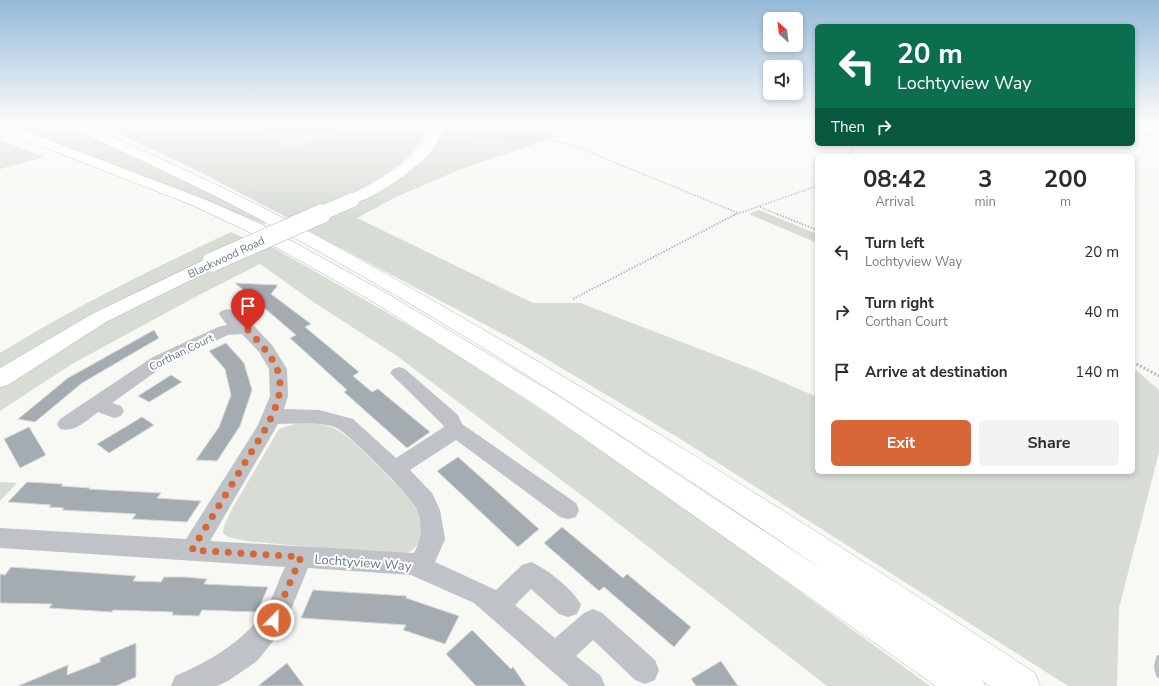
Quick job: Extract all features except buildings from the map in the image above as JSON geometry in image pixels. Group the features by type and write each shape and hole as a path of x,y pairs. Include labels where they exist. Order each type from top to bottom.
{"main road":[{"path":"78,156 198,202 253,227 378,297 486,362 563,412 967,686"},
{"path":"140,156 278,223 394,286 510,354 645,438 904,606 1022,686"},
{"name":"Blackwood Road","path":"0,379 100,318 212,262 352,200 391,178 419,156"}],"street":[{"name":"Corthan Court","path":"67,424 159,361 192,345 231,321 248,330 266,349 278,369 279,396 272,418 192,550"},
{"path":"399,372 451,420 454,428 568,510"},
{"path":"96,404 114,410"},
{"path":"272,418 315,416 333,418 346,424 395,469 424,499 429,510 433,539 420,567"},
{"path":"395,469 449,434 454,428"},
{"name":"Lochtyview Way","path":"0,538 413,564 483,595 591,686"},
{"path":"185,686 218,671 248,651 274,620 301,557"},
{"path":"496,606 531,573 568,605"},
{"path":"556,656 593,622 645,670"}],"path":[{"path":"601,156 738,213"},
{"path":"573,299 738,213 760,207 815,187"},
{"path":"760,207 815,229"},
{"path":"1135,363 1159,376"}],"shaded area":[{"path":"0,156 44,157 0,169"},
{"path":"91,156 132,156 211,194 266,223 264,224 181,190"},
{"path":"166,156 408,156 390,171 371,183 330,204 292,220"},
{"path":"412,156 499,156 461,169 394,198 357,218 533,303 580,303 752,369 815,396 815,474 1135,474 1136,370 1159,390 1159,452 1119,608 1117,686 1068,686 674,435 516,341 305,229 381,189"},
{"path":"759,210 815,233 815,242 749,214"},
{"path":"231,232 248,240 95,312 0,368 0,353 28,336 114,289"},
{"path":"267,244 444,347 568,428 690,512 930,686 827,686 601,510 397,356 315,303 260,264 199,295 72,364 0,411 0,384 113,317 217,265"},
{"path":"301,422 316,423 339,431 365,453 414,502 421,518 422,527 422,534 415,548 399,555 246,541 228,537 223,533 224,526 232,509 279,429"},
{"path":"0,482 17,483 0,501"}],"waterway":[{"path":"1159,658 1157,667 1159,675"}],"route":[{"path":"248,330 266,349 278,369 280,383 279,396 274,412 266,428 192,550 301,557 274,620"}]}
